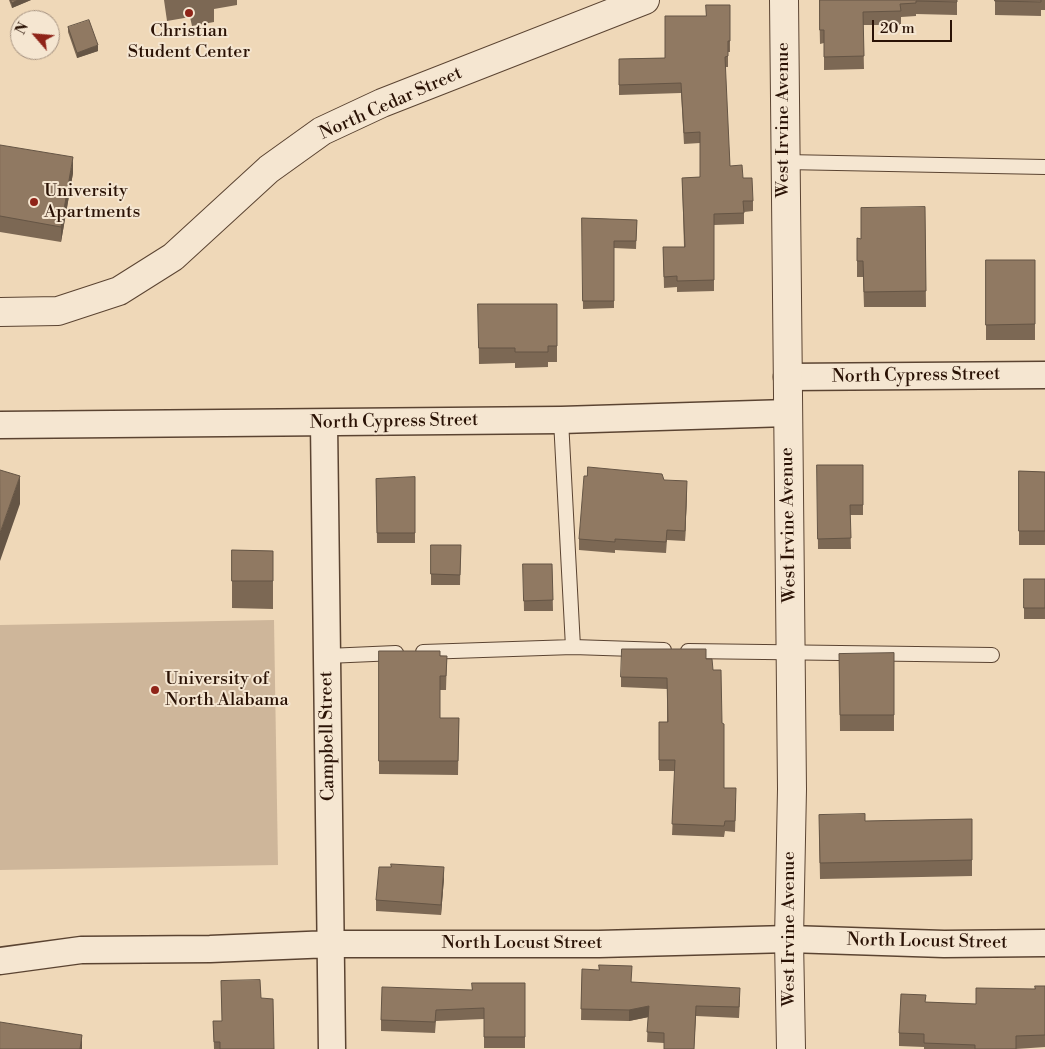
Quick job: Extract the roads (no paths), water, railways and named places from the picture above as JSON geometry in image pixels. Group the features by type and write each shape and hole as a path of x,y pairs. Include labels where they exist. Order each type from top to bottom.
{"street":[{"name":"North Cedar Street","path":"0,312 58,311 119,291 173,257 269,169 322,131 382,103 646,0"},
{"name":"West Irvine Avenue","path":"784,0 790,654 789,939 791,1049"},
{"name":"North Cypress Street","path":"787,378 1045,375"},
{"name":"North Cypress Street","path":"0,425 561,420 788,413"},
{"name":"Campbell Street","path":"324,422 332,1049"},
{"name":"North Locust Street","path":"0,962 81,950 210,949 331,944 599,944 789,939 944,944 1045,943"}],"lane":[{"path":"785,162 1045,167"},
{"path":"561,420 573,647"},
{"path":"327,656 573,647 790,654 992,655"}],"place":[{"name":"Christian Student Center","path":"189,13"},
{"name":"University Apartments","path":"34,202"},
{"name":"University of North Alabama","path":"155,690"}]}
